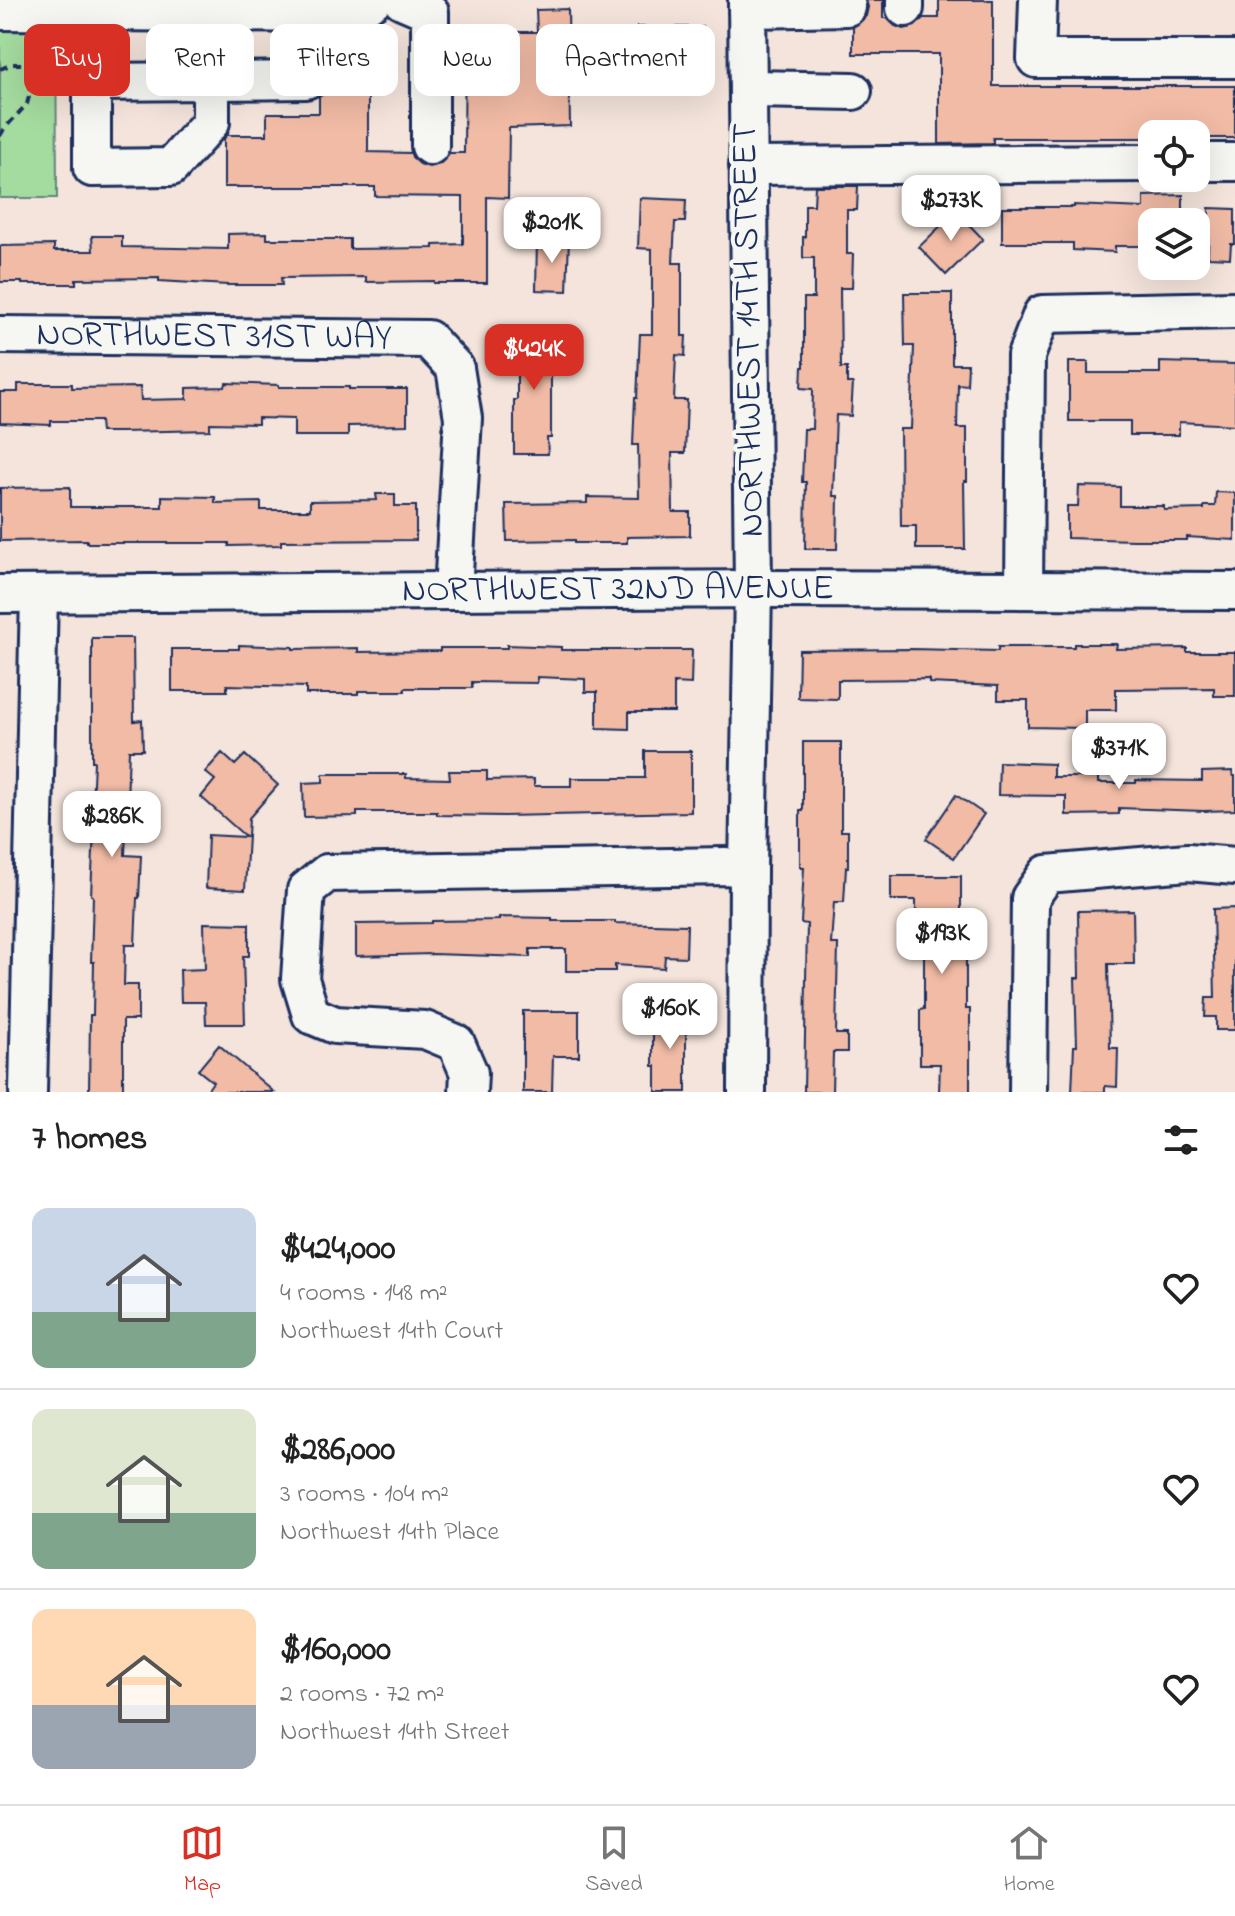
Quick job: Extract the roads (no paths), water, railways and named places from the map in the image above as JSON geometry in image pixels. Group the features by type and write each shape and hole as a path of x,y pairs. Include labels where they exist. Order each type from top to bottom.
{"street":[{"path":"0,11 332,14 360,9 373,0"},
{"path":"402,0 430,12 430,146"},
{"path":"1038,0 1036,59 1235,59"},
{"path":"747,5 847,7"},
{"name":"NORTHWEST 14TH STREET","path":"747,5 753,589 747,1092"},
{"path":"92,12 92,24"},
{"path":"254,81 306,80 323,70 331,46 332,14"},
{"path":"748,89 853,91"},
{"path":"92,96 92,168 171,167 211,122 211,96"},
{"path":"1210,162 1235,162"},
{"path":"748,166 1138,163"},
{"path":"1024,590 1026,356 1042,314 1235,310"},
{"name":"NORTHWEST 31ST WAY","path":"0,335 428,339 455,368 463,418 453,591"},
{"name":"NORTHWEST 32ND AVENUE","path":"0,594 753,589 1235,591"},
{"path":"28,1092 39,594"},
{"path":"1028,1092 1030,898 1047,874 1188,862 1235,866"},
{"path":"468,1092 469,1073 456,1043 425,1030 335,1025 311,1015 300,979 306,890 327,873 726,866 748,869"}]}
